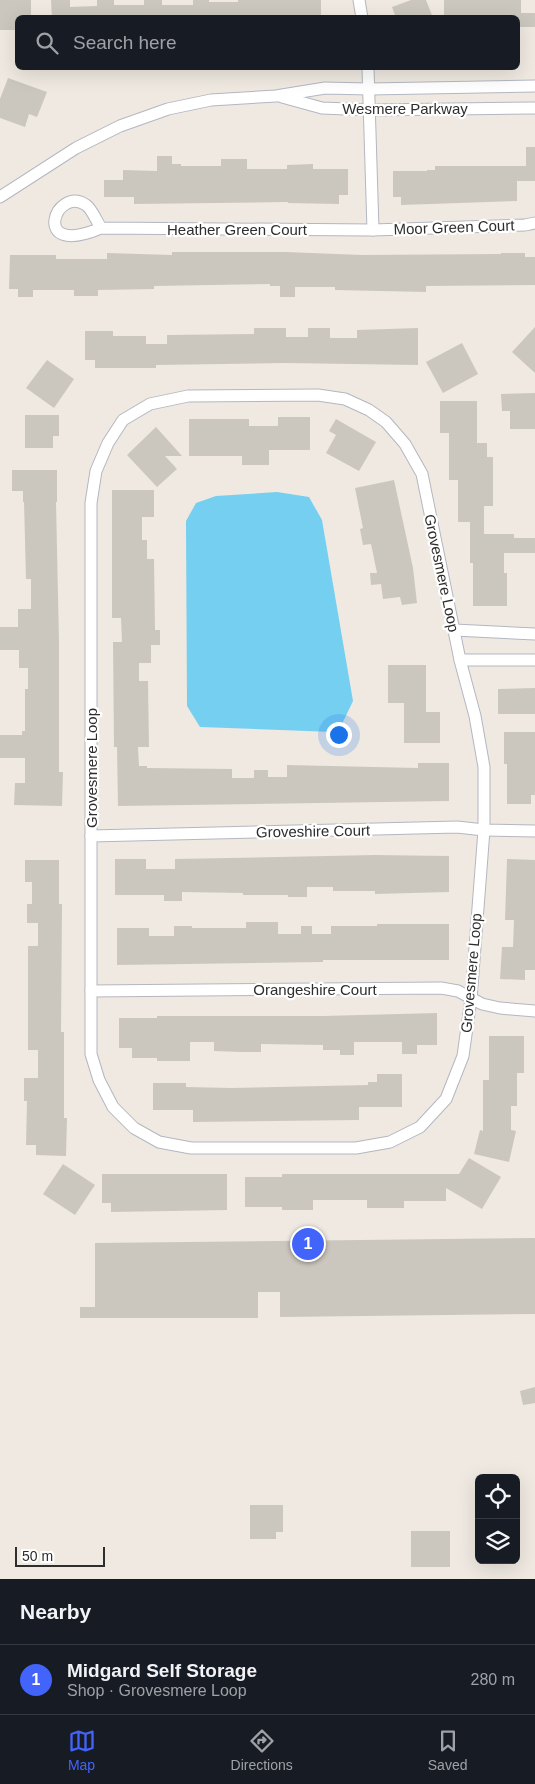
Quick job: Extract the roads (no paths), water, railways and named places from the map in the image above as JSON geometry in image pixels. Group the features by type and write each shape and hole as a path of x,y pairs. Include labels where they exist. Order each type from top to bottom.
{"street":[{"path":"359,0 362,15"},
{"path":"368,70 372,230"},
{"name":"Wesmere Parkway","path":"0,198 76,148 120,126 168,109 211,100 276,96 325,88 535,86"},
{"name":"Wesmere Parkway","path":"276,96 322,108 370,110 535,108"},
{"name":"Moor Green Court","path":"372,230 525,225 535,223"},
{"name":"Heather Green Court","path":"101,228 372,230"},
{"name":"Grovesmere Loop","path":"318,395 345,399 369,410 380,418 405,444 422,474 460,660 475,716 484,767 484,830 470,999 463,1056 446,1099 420,1127 390,1142 356,1148 191,1148 159,1142 134,1128 113,1107 99,1080 91,1054 91,503 96,471 108,443 123,420 150,404 188,396 318,395"},
{"path":"454,630 535,634"},
{"path":"460,660 535,660"},
{"name":"Groveshire Court","path":"91,836 457,827 484,830 535,831"},
{"name":"Orangeshire Court","path":"91,991 441,988 458,991 470,999 500,1008 535,1011"}],"water":[{"path":"277,492 309,497 322,520 353,701 342,724 333,732 200,727 187,706 186,521 196,503 216,496"}],"place":[{"name":"Midgard Self Storage","path":"308,1244"}]}
